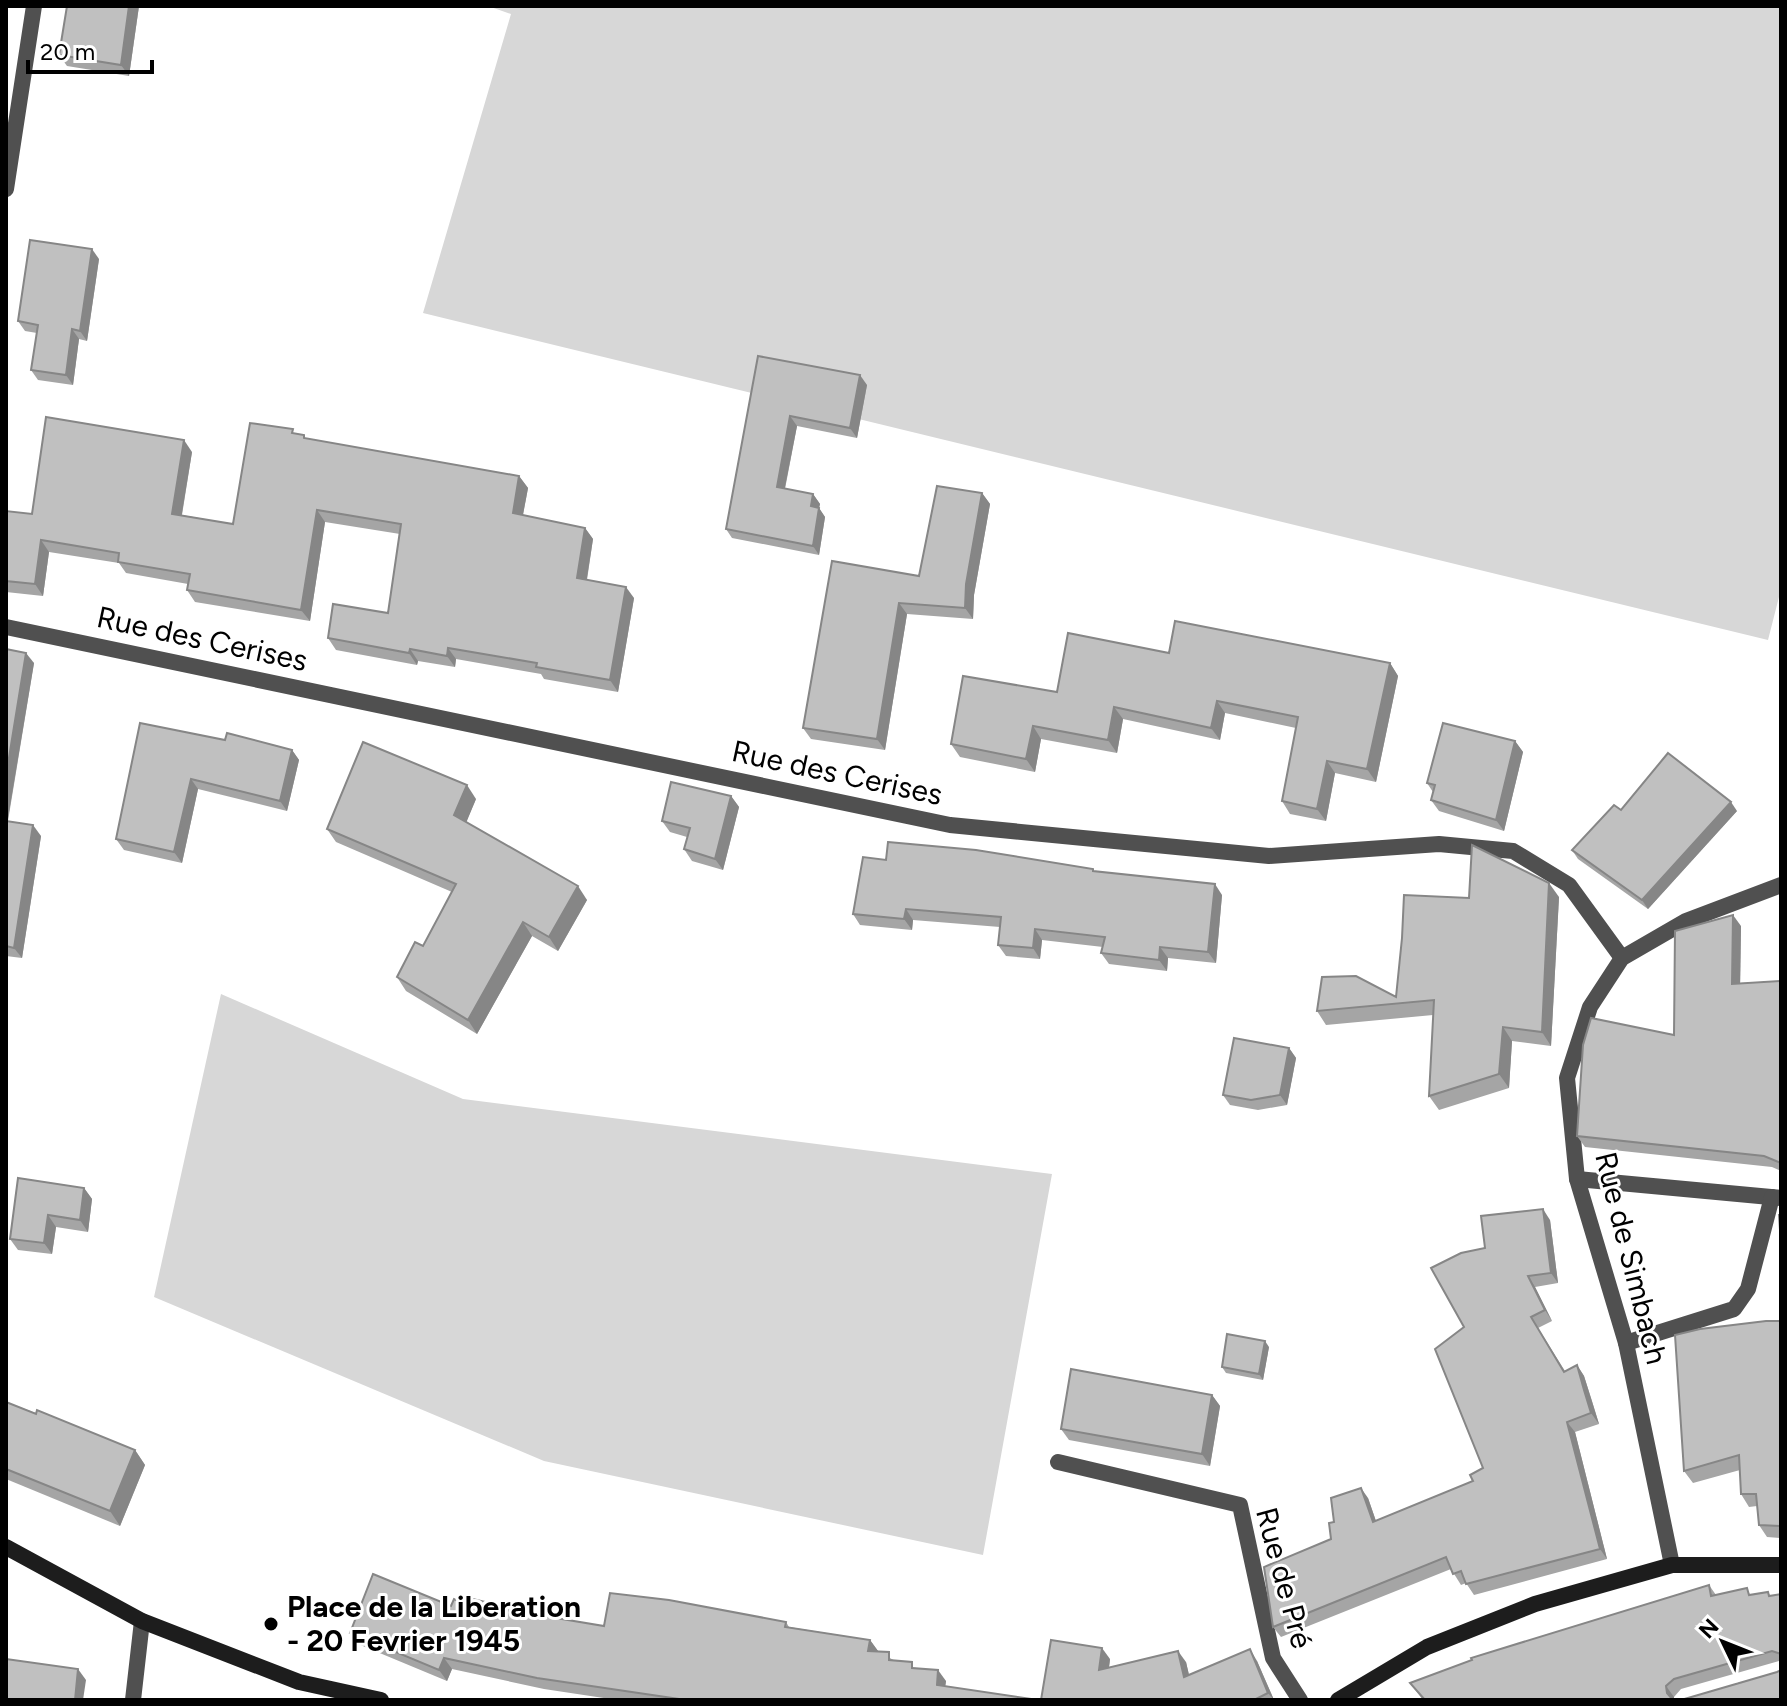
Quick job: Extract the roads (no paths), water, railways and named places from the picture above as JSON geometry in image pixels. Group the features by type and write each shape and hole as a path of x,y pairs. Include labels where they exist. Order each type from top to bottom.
{"main road":[{"path":"6,1547 142,1621 299,1682 381,1700"},
{"path":"1338,1700 1427,1647 1535,1604 1672,1565 1781,1565"}],"street":[{"path":"6,189 34,6"},
{"name":"Rue des Cerises","path":"6,627 950,825 1269,856 1439,844 1513,851 1569,885 1622,958"},
{"name":"Rue de Simbach","path":"1672,1565 1626,1343 1577,1179 1567,1078 1590,1007 1622,958 1686,921 1781,885"},
{"path":"1577,1179 1776,1197 1748,1289 1734,1309 1626,1343"},
{"name":"Rue de Pré","path":"1058,1462 1240,1505 1273,1658 1300,1700"},
{"path":"133,1700 142,1621"}],"place":[{"name":"Place de la Liberation - 20 Fevrier 1945","path":"271,1624"}]}
